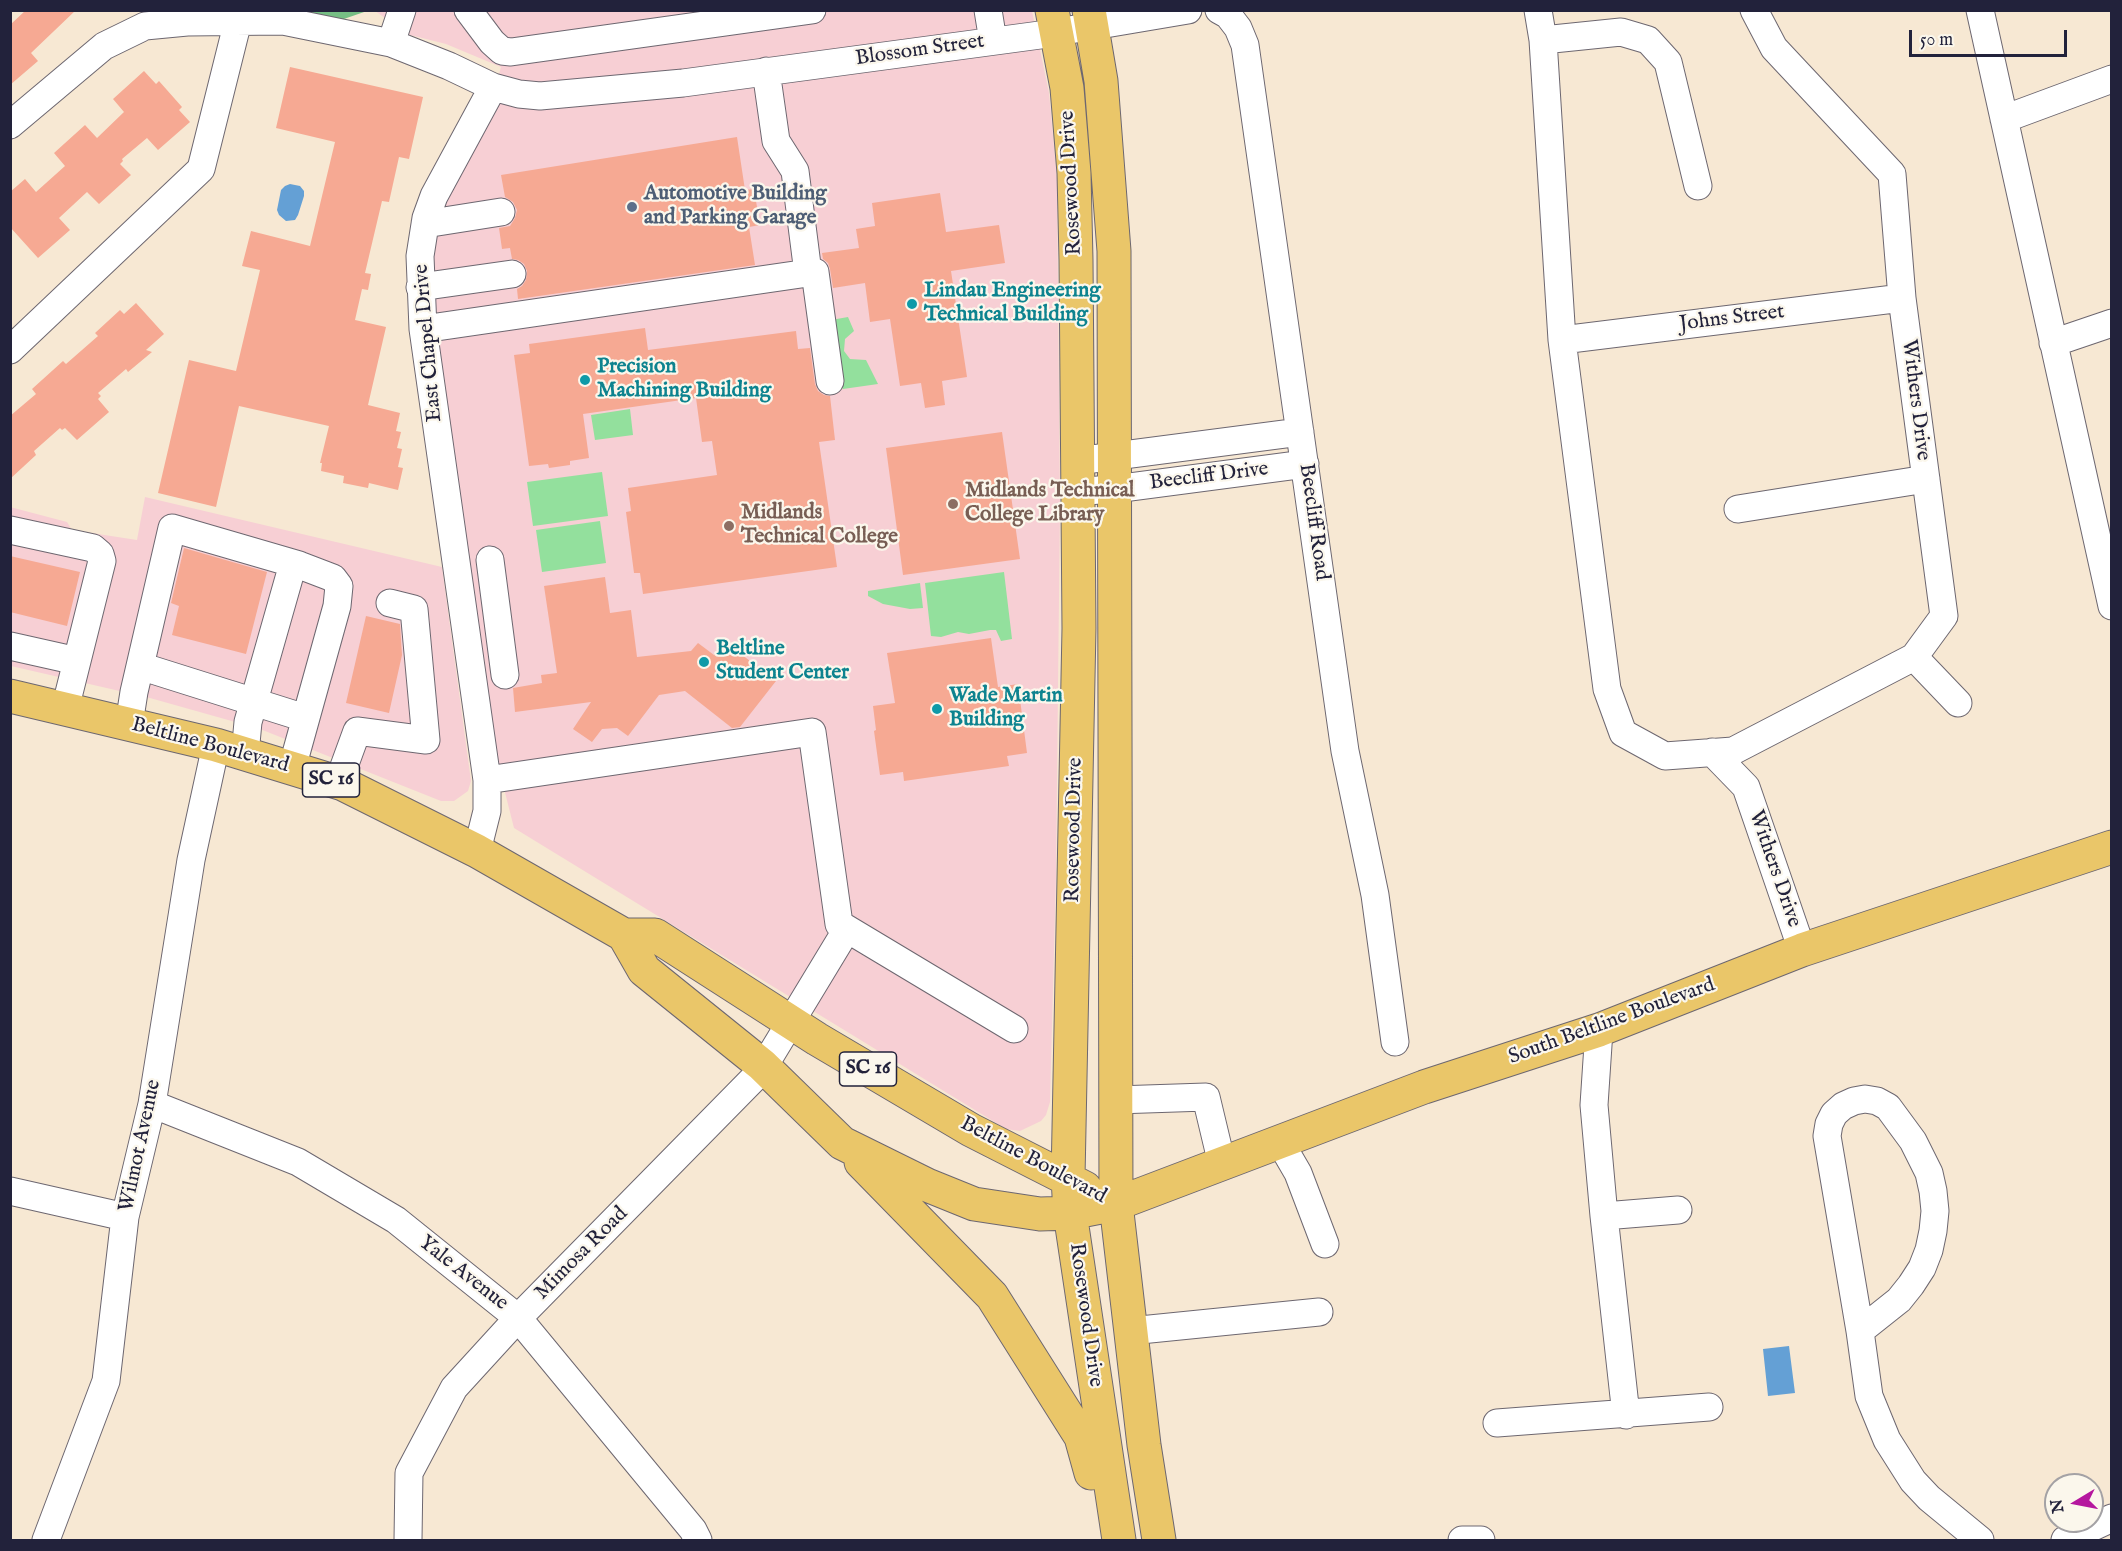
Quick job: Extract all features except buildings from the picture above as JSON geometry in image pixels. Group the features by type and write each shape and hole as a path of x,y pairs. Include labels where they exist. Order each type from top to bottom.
{"main road":[{"name":"Rosewood Drive","path":"1073,22 1101,81 1114,251 1116,1204 1144,1445 1159,1540"},
{"name":"Rosewood Drive","path":"1073,22 1067,88 1073,164 1076,260 1079,640 1068,1178 1070,1213 1119,1540"},
{"name":"Beltline Boulevard","path":"10,696 230,749 338,783 477,850 624,935 655,935 791,1023 972,1130 1116,1204"},
{"name":"South Beltline Boulevard","path":"1116,1204 1424,1087 1599,1030 1802,950 2112,847"},
{"name":"Beltline Boulevard","path":"624,935 644,970 764,1066 842,1143 927,1185 974,1204 1040,1214 1070,1213 1116,1204"},
{"path":"842,1143 992,1296 1082,1437 1110,1540"}],"street":[{"path":"391,43 402,10"},
{"path":"468,10 492,42 502,51 511,52 812,10"},
{"path":"988,10 993,41"},
{"path":"1073,22 1188,10"},
{"name":"Beecliff Road","path":"1219,10 1228,15 1238,28 1245,45 1345,751 1375,895 1395,1042"},
{"name":"Withers Drive","path":"1538,10 1543,40 1562,340 1607,688 1623,733 1665,756 1733,751 1761,737 1914,657 1944,616 1902,298 1892,174 1774,48 1754,10"},
{"path":"1980,10 2053,343 2108,570 2112,606"},
{"path":"10,125 104,46 145,26 186,16 241,16 283,21 391,43 449,66 493,87 519,94 540,96 683,83 766,71 776,141 795,171 808,273"},
{"path":"10,350 201,169 241,16"},
{"name":"Blossom Street","path":"766,71 993,41 1073,22"},
{"path":"1543,40 1621,32 1648,40 1668,62 1698,186"},
{"path":"2004,119 2112,79"},
{"name":"East Chapel Drive","path":"477,850 487,811 487,780 423,328 420,256 425,224 434,196 493,87"},
{"path":"425,224 501,212"},
{"path":"423,328 815,272 830,381"},
{"path":"420,287 512,274"},
{"name":"Johns Street","path":"1562,340 1902,298"},
{"path":"2053,343 2112,323"},
{"name":"Beecliff Drive","path":"1078,476 1115,456 1300,432"},
{"name":"Beecliff Drive","path":"1078,476 1116,489 1305,465"},
{"path":"1738,509 1926,479"},
{"path":"129,724 172,528 299,565 333,578 339,586 337,606 292,768"},
{"path":"10,530 93,548 100,554 102,561 65,709"},
{"path":"456,566 498,559 505,675"},
{"name":"Wilmot Avenue","path":"46,1540 106,1381 125,1217 152,1104 191,860 230,749 248,722 291,571 299,565"},
{"path":"338,783 357,731 426,740 414,609 390,603"},
{"path":"10,646 76,661"},
{"path":"1914,657 1958,703"},
{"path":"140,666 305,718"},
{"path":"487,780 812,732 839,924 1014,1029"},
{"name":"Withers Drive","path":"1746,788 1761,737"},
{"name":"Withers Drive","path":"1712,752 1746,788 1802,950"},
{"name":"Mimosa Road","path":"408,1540 409,1473 454,1388 518,1318 743,1091 764,1066 847,930"},
{"path":"1599,1030 1594,1105 1626,1414"},
{"path":"1116,1100 1206,1097 1222,1164"},
{"path":"1860,1331 1899,1300 1911,1285 1929,1250 1935,1211 1929,1173 1913,1141 1888,1107 1877,1101 1865,1099 1843,1106 1834,1114 1827,1136 1869,1396 1887,1440 1899,1461 1929,1498 1980,1540"},
{"name":"Yale Avenue","path":"152,1104 298,1162 396,1221 518,1318 693,1530 698,1540"},
{"path":"1280,1142 1298,1173 1325,1244"},
{"path":"10,1191 125,1217"},
{"path":"1604,1216 1678,1210"},
{"path":"1130,1331 1319,1312"},
{"path":"1497,1423 1708,1407"},
{"path":"2065,1540 2106,1528"},
{"path":"1462,1540 1481,1540"}],"shaded area":[{"path":"375,11 1032,11 1049,93 1057,179 1060,506 1056,875 1050,1102 1046,1115 1041,1121 1020,1131 1006,1129 514,828 494,749 433,312 433,241 443,209 486,121 501,67 446,44 410,35"},
{"path":"145,497 442,567 471,781 468,791 454,801 441,801 260,729 150,698 11,666 10,507 67,522 72,530 137,540"}],"green space":[{"path":"284,10 367,11 338,21"},
{"path":"848,317 854,331 845,339 844,351 850,359 866,360 878,384 843,389 839,385 831,320"},
{"path":"630,409 633,435 595,440 591,415"},
{"path":"602,472 608,516 533,526 527,482"},
{"path":"600,521 606,563 542,572 536,530"},
{"path":"1004,572 1012,639 1001,641 996,630 969,634 958,632 941,637 931,636 925,583"},
{"path":"920,583 923,608 910,609 883,604 868,596 868,591"}],"water":[{"path":"290,184 300,186 304,191 304,196 295,220 286,221 277,210 281,190"},
{"path":"1789,1346 1795,1393 1768,1396 1763,1349"}],"place":[{"name":"Automotive Building and Parking Garage","path":"632,207"},
{"name":"Lindau Engineering Technical Building","path":"912,304"},
{"name":"Precision Machining Building","path":"585,380"},
{"name":"Midlands Technical College Library","path":"953,504"},
{"name":"Midlands Technical College","path":"729,526"},
{"name":"Beltline Student Center","path":"704,662"},
{"name":"Wade Martin Building","path":"937,709"}]}
